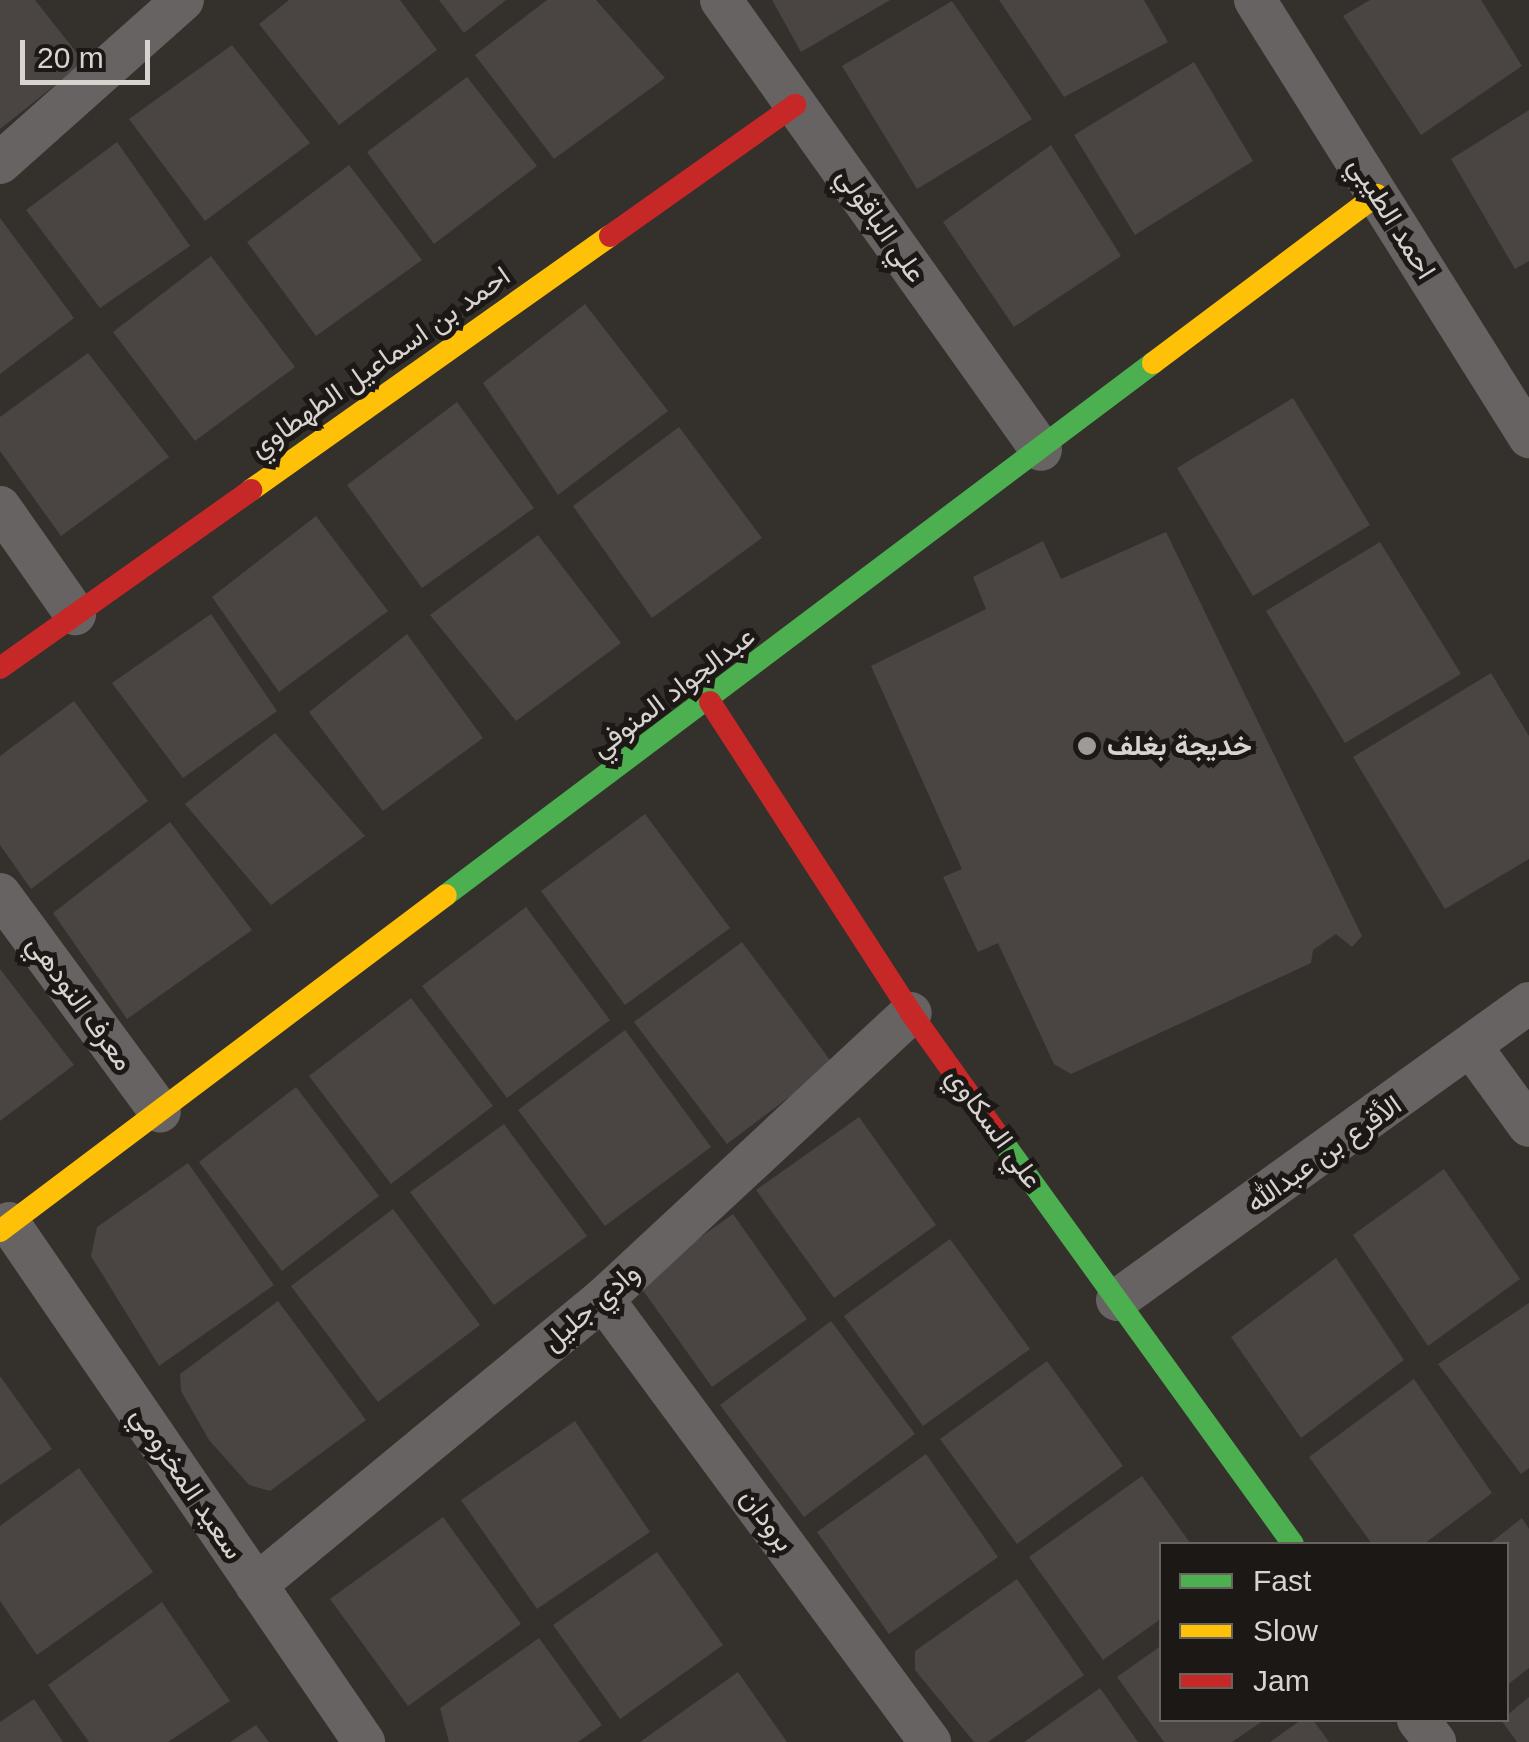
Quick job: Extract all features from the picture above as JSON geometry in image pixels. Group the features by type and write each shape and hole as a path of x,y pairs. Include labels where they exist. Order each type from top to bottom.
{"street":[{"name":"علي الباقولي","path":"721,0 1041,450"},
{"name":"احمد الطيبي","path":"1255,0 1529,437"},
{"path":"0,163 161,7"},
{"name":"احمد بن اسماعيل الطهطاوي","path":"0,668 795,104"},
{"name":"عبدالجواد المنوفي","path":"4,1227 710,702 1378,195"},
{"path":"0,507 76,614"},
{"name":"علي السكاوي","path":"710,702 912,1012 1292,1542"},
{"name":"معرف النودهي","path":"0,894 160,1112"},
{"name":"الأقرع بن عبدالله","path":"1117,1300 1473,1049 1529,1004"},
{"name":"وادي جليل","path":"256,1584 604,1299 912,1012"},
{"path":"1473,1049 1529,1126"},
{"name":"سعيد المخزومي","path":"4,1227 364,1742"},
{"name":"برودان","path":"604,1299 930,1742"},
{"path":"1420,1722 1435,1742"}],"building":[{"path":"0,0 35,0 84,62 0,129"},
{"path":"289,0 400,0 437,50 339,125 259,24"},
{"path":"439,0 506,0 464,33"},
{"path":"547,0 596,0 665,78 554,159 475,55"},
{"path":"772,0 890,0 801,52"},
{"path":"999,0 1144,0 1168,42 1064,97"},
{"path":"1370,0 1481,0 1522,66 1421,135 1343,16"},
{"path":"952,1 1032,119 917,189 842,66"},
{"path":"232,45 310,143 205,221 129,119"},
{"path":"1194,62 1253,161 1135,235 1074,135"},
{"path":"467,77 537,166 434,244 367,152"},
{"path":"1529,110 1529,261 1515,269 1451,159"},
{"path":"117,142 190,246 100,308 26,210"},
{"path":"1051,145 1121,256 1014,327 943,222"},
{"path":"349,165 422,260 316,336 247,242"},
{"path":"0,218 74,318 0,374"},
{"path":"211,256 295,367 195,441 113,332"},
{"path":"585,304 668,411 558,495 483,383"},
{"path":"88,353 169,457 61,536 0,451 0,417"},
{"path":"1293,398 1370,525 1253,596 1177,468"},
{"path":"457,402 534,508 422,588 347,485"},
{"path":"679,427 762,538 652,618 573,506"},
{"path":"316,516 388,611 279,692 212,597"},
{"name":"خديجة بغلف","path":"1166,532 1362,936 1352,947 1336,934 1313,950 1311,963 1071,1074 1054,1064 998,943 978,952 943,877 962,869 871,666 986,609 973,577 1043,541 1061,579"},
{"path":"538,535 621,643 516,721 430,615"},
{"path":"1380,542 1461,674 1345,743 1266,611"},
{"path":"211,614 277,711 183,778 112,683"},
{"path":"407,634 483,738 383,811 309,712"},
{"path":"1491,673 1529,736 1529,859 1445,909 1353,757"},
{"path":"74,701 148,801 31,889 0,845 0,756"},
{"path":"275,733 365,836 271,905 185,804"},
{"path":"645,814 730,928 625,1005 541,891"},
{"path":"170,822 252,930 127,1019 53,913"},
{"path":"526,907 610,1020 507,1098 422,986"},
{"path":"742,942 833,1064 727,1144 634,1022"},
{"path":"0,969 74,1065 0,1121"},
{"path":"411,998 493,1106 391,1184 309,1076"},
{"path":"625,1030 711,1147 605,1226 518,1110"},
{"path":"296,1087 379,1196 282,1271 199,1162"},
{"path":"859,1117 936,1225 834,1298 756,1190"},
{"path":"504,1124 587,1236 494,1305 410,1192"},
{"path":"188,1163 274,1285 159,1366 91,1256 97,1227"},
{"path":"1444,1169 1520,1279 1428,1346 1353,1235"},
{"path":"393,1209 480,1325 378,1402 291,1286"},
{"path":"733,1214 807,1319 712,1387 637,1282"},
{"path":"950,1239 1030,1349 923,1426 844,1316"},
{"path":"1336,1258 1404,1360 1301,1438 1231,1337"},
{"path":"278,1301 366,1420 270,1491 249,1485 209,1440 181,1391 180,1374"},
{"path":"1529,1303 1529,1468 1521,1474 1438,1364"},
{"path":"831,1321 915,1434 804,1517 720,1405"},
{"path":"1047,1361 1123,1466 1017,1544 940,1439"},
{"path":"0,1376 52,1449 0,1485"},
{"path":"1414,1379 1492,1493 1427,1542 1371,1542 1309,1457"},
{"path":"575,1421 650,1532 537,1609 461,1500"},
{"path":"926,1454 998,1557 889,1634 817,1532"},
{"path":"79,1468 153,1572 37,1655 0,1601 0,1526"},
{"path":"1142,1476 1190,1542 1159,1542 1159,1620 1103,1660 1029,1557"},
{"path":"443,1517 521,1624 408,1706 330,1599"},
{"path":"1522,1518 1529,1529 1529,1668 1509,1684 1509,1542 1492,1542"},
{"path":"657,1552 723,1645 620,1719 553,1625"},
{"path":"1017,1579 1084,1675 988,1742 974,1742 915,1670 915,1651"},
{"path":"162,1602 230,1701 168,1742 89,1742 48,1685"},
{"path":"539,1638 602,1725 578,1742 449,1742 440,1708"},
{"path":"1159,1647 1159,1722 1261,1722 1232,1742 1164,1742 1117,1677"},
{"path":"738,1672 787,1742 640,1742"},
{"path":"1100,1688 1138,1742 1024,1742"},
{"path":"1529,1697 1529,1742 1517,1742 1502,1722 1509,1722 1509,1713"},
{"path":"34,1699 63,1742 0,1742 0,1722"},
{"path":"1298,1722 1314,1722 1329,1742 1270,1742"},
{"path":"256,1725 269,1742 230,1742"}],"traffic: fast":[{"path":"446,895 1153,363"},
{"path":"998,1135 1292,1542"}],"traffic: slow":[{"path":"1153,363 1377,195"},
{"path":"251,490 610,236"},
{"path":"0,1231 446,895"}],"traffic: jam":[{"path":"610,236 795,105"},
{"path":"0,668 251,490"},
{"path":"710,702 911,1013 998,1135"}],"place":[{"name":"خديجة بغلف","path":"1087,746"}]}
